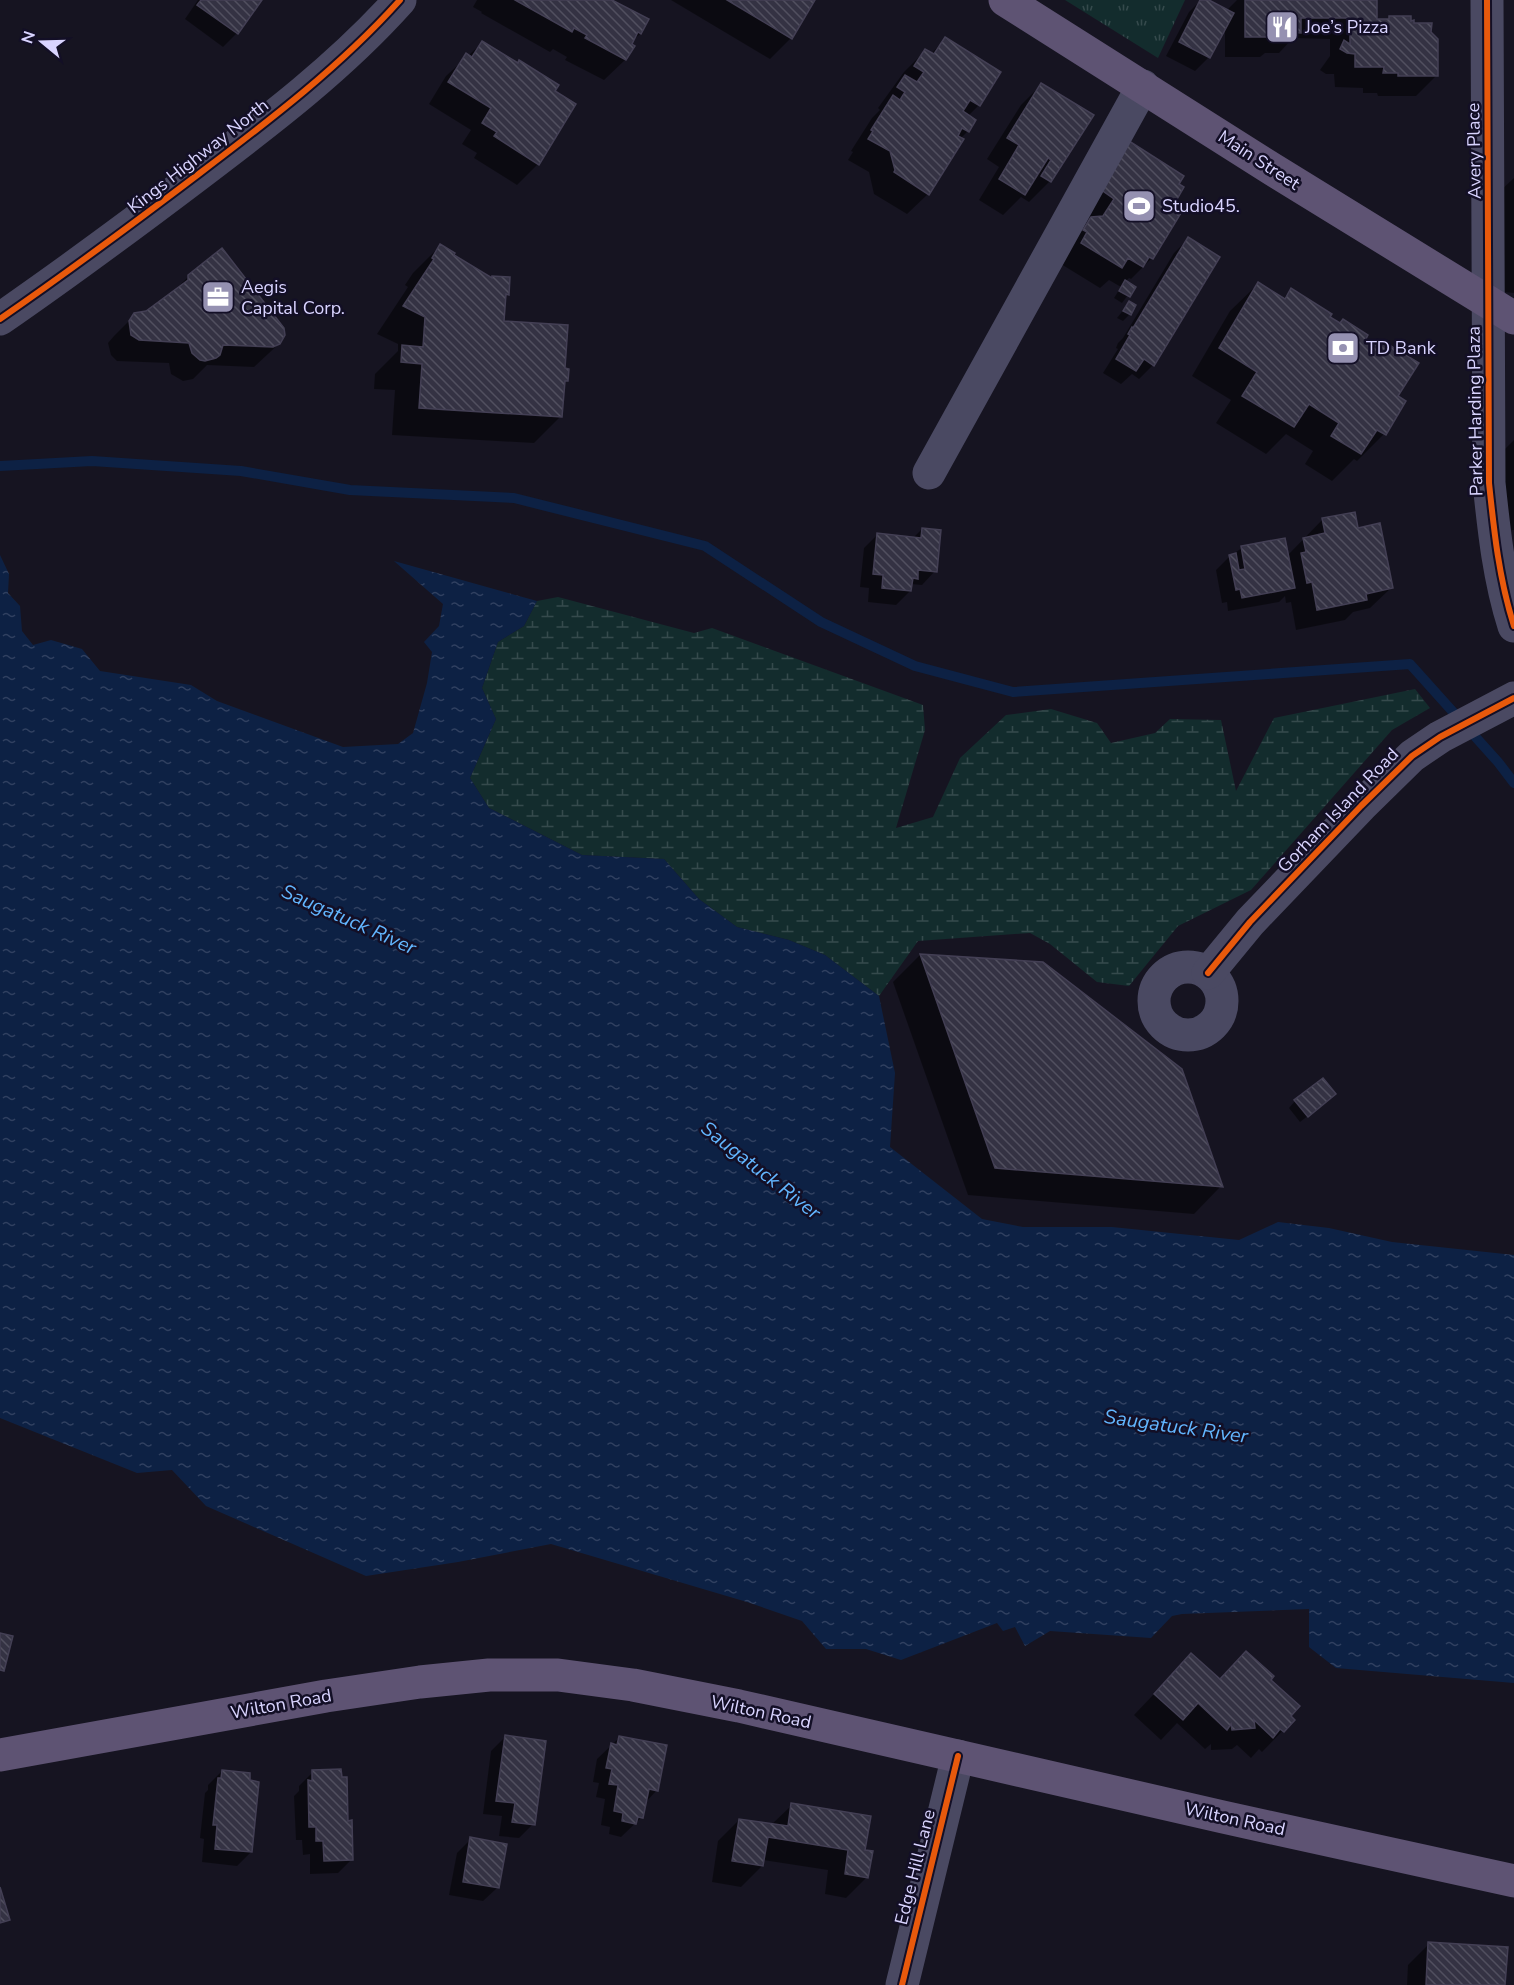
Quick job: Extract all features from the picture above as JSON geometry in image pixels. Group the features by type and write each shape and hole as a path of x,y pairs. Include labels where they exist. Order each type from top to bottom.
{"main road":[{"name":"Main Street","path":"1005,0 1272,169 1501,310"},
{"name":"Wilton Road","path":"0,1755 326,1696 449,1678 523,1674 579,1677 739,1706 1514,1881"}],"street":[{"name":"Kings Highway North","path":"0,319 136,222 250,135 307,89 356,45 400,0"},
{"name":"Avery Place","path":"1487,0 1501,104 1501,310"},
{"path":"929,472 1143,86"},
{"name":"Parker Harding Plaza","path":"1501,310 1490,381 1489,483 1494,541 1514,626"},
{"name":"Gorham Island Road","path":"1208,973 1250,922 1412,756 1440,737 1509,701"},
{"name":"Edge Hill Lane","path":"902,1985 958,1756"}],"green space":[{"path":"1065,0 1185,0 1158,58"},
{"path":"558,597 694,633 712,628 923,705 925,730 896,828 933,817 960,758 1006,715 1051,709 1097,723 1111,743 1155,733 1170,719 1221,720 1236,791 1274,718 1415,689 1430,708 1392,730 1251,890 1178,926 1129,986 1097,982 1050,944 1030,933 918,941 879,996 825,955 789,940 737,927 699,899 664,859 582,855 489,808 470,778 496,719 482,688 498,642 524,626 537,601"}],"water":[{"name":"Saugatuck River","path":"0,555 9,574 8,593 20,606 22,631 33,645 51,640 82,649 100,671 191,685 217,701 343,747 398,744 413,733 427,683 432,652 424,642 439,626 443,604 394,561 537,601 524,626 498,642 482,688 496,719 470,778 489,808 582,855 664,859 699,899 737,927 789,940 825,955 879,996 895,1073 890,1147 982,1219 1023,1227 1112,1227 1239,1240 1278,1222 1329,1228 1392,1242 1514,1255 1514,1683 1336,1668 1309,1647 1309,1609 1182,1614 1172,1616 1151,1638 1050,1631 1025,1646 1015,1627 1003,1631 997,1623 901,1660 866,1649 826,1649 802,1621 747,1602 551,1544 458,1562 366,1576 206,1506 172,1470 137,1473 0,1418"}],"building":[{"path":"201,0 262,0 238,34 197,5"},
{"path":"515,0 612,0 649,19 641,34 638,32 632,44 635,46 626,60 585,38 587,35 574,28 572,32"},
{"path":"727,0 815,0 792,39"},
{"path":"1200,0 1209,0 1234,13 1210,58 1179,42"},
{"path":"1245,0 1377,0 1377,19 1389,19 1389,16 1411,16 1411,21 1414,20 1414,23 1432,23 1431,32 1438,39 1438,76 1398,76 1398,73 1383,73 1384,67 1355,67 1355,54 1340,49 1344,40 1350,44 1350,18 1301,18 1301,33 1283,32 1283,37 1245,37"},
{"path":"945,37 1001,72 980,106 970,100 963,111 976,120 969,132 962,128 958,136 964,139 929,195 894,172 890,151 868,139 873,131 871,130 893,95 900,100 905,92 897,87 905,75 917,82 924,72 914,66 925,49 934,54"},
{"path":"482,41 518,63 519,60 559,85 555,91 576,104 539,165 494,136 497,132 482,123 491,108 448,82 466,53 472,57"},
{"path":"1041,83 1094,115 1051,182 1041,176 1051,160 1048,158 1025,195 999,179 1019,145 1007,138"},
{"path":"1129,141 1184,176 1179,184 1184,187 1172,208 1181,213 1153,259 1149,257 1143,267 1128,258 1122,268 1081,243 1087,232 1083,230 1091,217 1103,216 1114,199 1100,189"},
{"path":"1188,237 1220,257 1154,366 1144,359 1136,371 1116,359 1132,327"},
{"path":"440,244 492,278 492,276 510,277 504,321 568,325 565,368 569,369 568,381 565,381 562,417 419,408 422,364 401,362 402,345 423,347 425,317 403,306 434,259 432,258"},
{"path":"222,248 284,328 285,335 280,344 273,347 223,345 220,355 205,361 192,353 189,343 139,340 131,335 129,321 134,313 146,311 188,280 188,275"},
{"path":"1125,280 1136,287 1130,297 1119,291"},
{"path":"1258,282 1285,299 1291,288 1332,314 1330,317 1340,323 1343,319 1368,335 1366,339 1377,346 1381,340 1419,363 1398,396 1406,401 1386,435 1377,430 1361,454 1331,436 1339,423 1309,404 1294,427 1242,396 1257,372 1219,348"},
{"path":"1129,301 1136,305 1131,315 1123,311"},
{"path":"1355,512 1358,528 1380,523 1393,588 1366,594 1367,600 1317,610 1312,582 1307,583 1301,553 1306,552 1303,538 1325,533 1322,518"},
{"path":"922,528 941,530 937,572 918,570 918,579 913,578 911,591 882,588 883,575 873,574 877,533 921,538"},
{"path":"1285,538 1295,588 1242,598 1240,589 1236,590 1229,555 1236,553 1239,570 1245,569 1241,546"},
{"path":"920,954 1043,962 1182,1069 1223,1187 995,1168"},
{"path":"1323,1078 1336,1094 1308,1117 1294,1100"},
{"path":"0,1633 13,1636 4,1671 0,1670"},
{"path":"1246,1651 1274,1676 1271,1680 1300,1706 1291,1716 1295,1720 1284,1732 1280,1729 1273,1738 1254,1720 1255,1728 1232,1730 1231,1724 1227,1730 1198,1703 1183,1720 1154,1694 1191,1653 1220,1679"},
{"path":"505,1735 546,1741 535,1825 512,1822 515,1803 496,1801"},
{"path":"619,1736 667,1745 658,1791 649,1789 643,1818 638,1817 636,1824 622,1821 623,1813 614,1811 618,1785 609,1784 612,1769 606,1768 611,1743 617,1745"},
{"path":"341,1769 342,1777 347,1777 348,1821 352,1820 353,1860 324,1861 323,1841 316,1841 316,1827 309,1827 308,1780 312,1781 312,1770"},
{"path":"222,1770 250,1773 250,1780 259,1782 252,1852 215,1849 217,1825 213,1825 218,1778 221,1778"},
{"path":"791,1803 871,1816 865,1850 873,1851 868,1878 845,1874 848,1850 768,1837 763,1866 732,1861 739,1819 788,1826"},
{"path":"470,1837 507,1844 499,1888 463,1882"},
{"path":"0,1887 10,1920 0,1923"},
{"path":"1428,1942 1508,1947 1505,1985 1426,1985"}],"waterway":[{"path":"0,466 92,461 241,471 350,490 514,498 705,546 821,622 915,666 1013,692 1410,664 1514,783"}],"cycle path":[{"path":"0,319 126,229 278,112 329,70 400,0"},
{"path":"1487,0 1489,483 1501,573 1514,626"},
{"path":"1208,973 1250,922 1412,756 1440,737 1514,698"},
{"path":"902,1985 958,1756"}],"place":[{"name":"Joe’s Pizza","path":"1282,27"},
{"name":"Studio45.","path":"1139,206"},
{"name":"Aegis Capital Corp.","path":"218,297"},
{"name":"TD Bank","path":"1343,348"}]}
